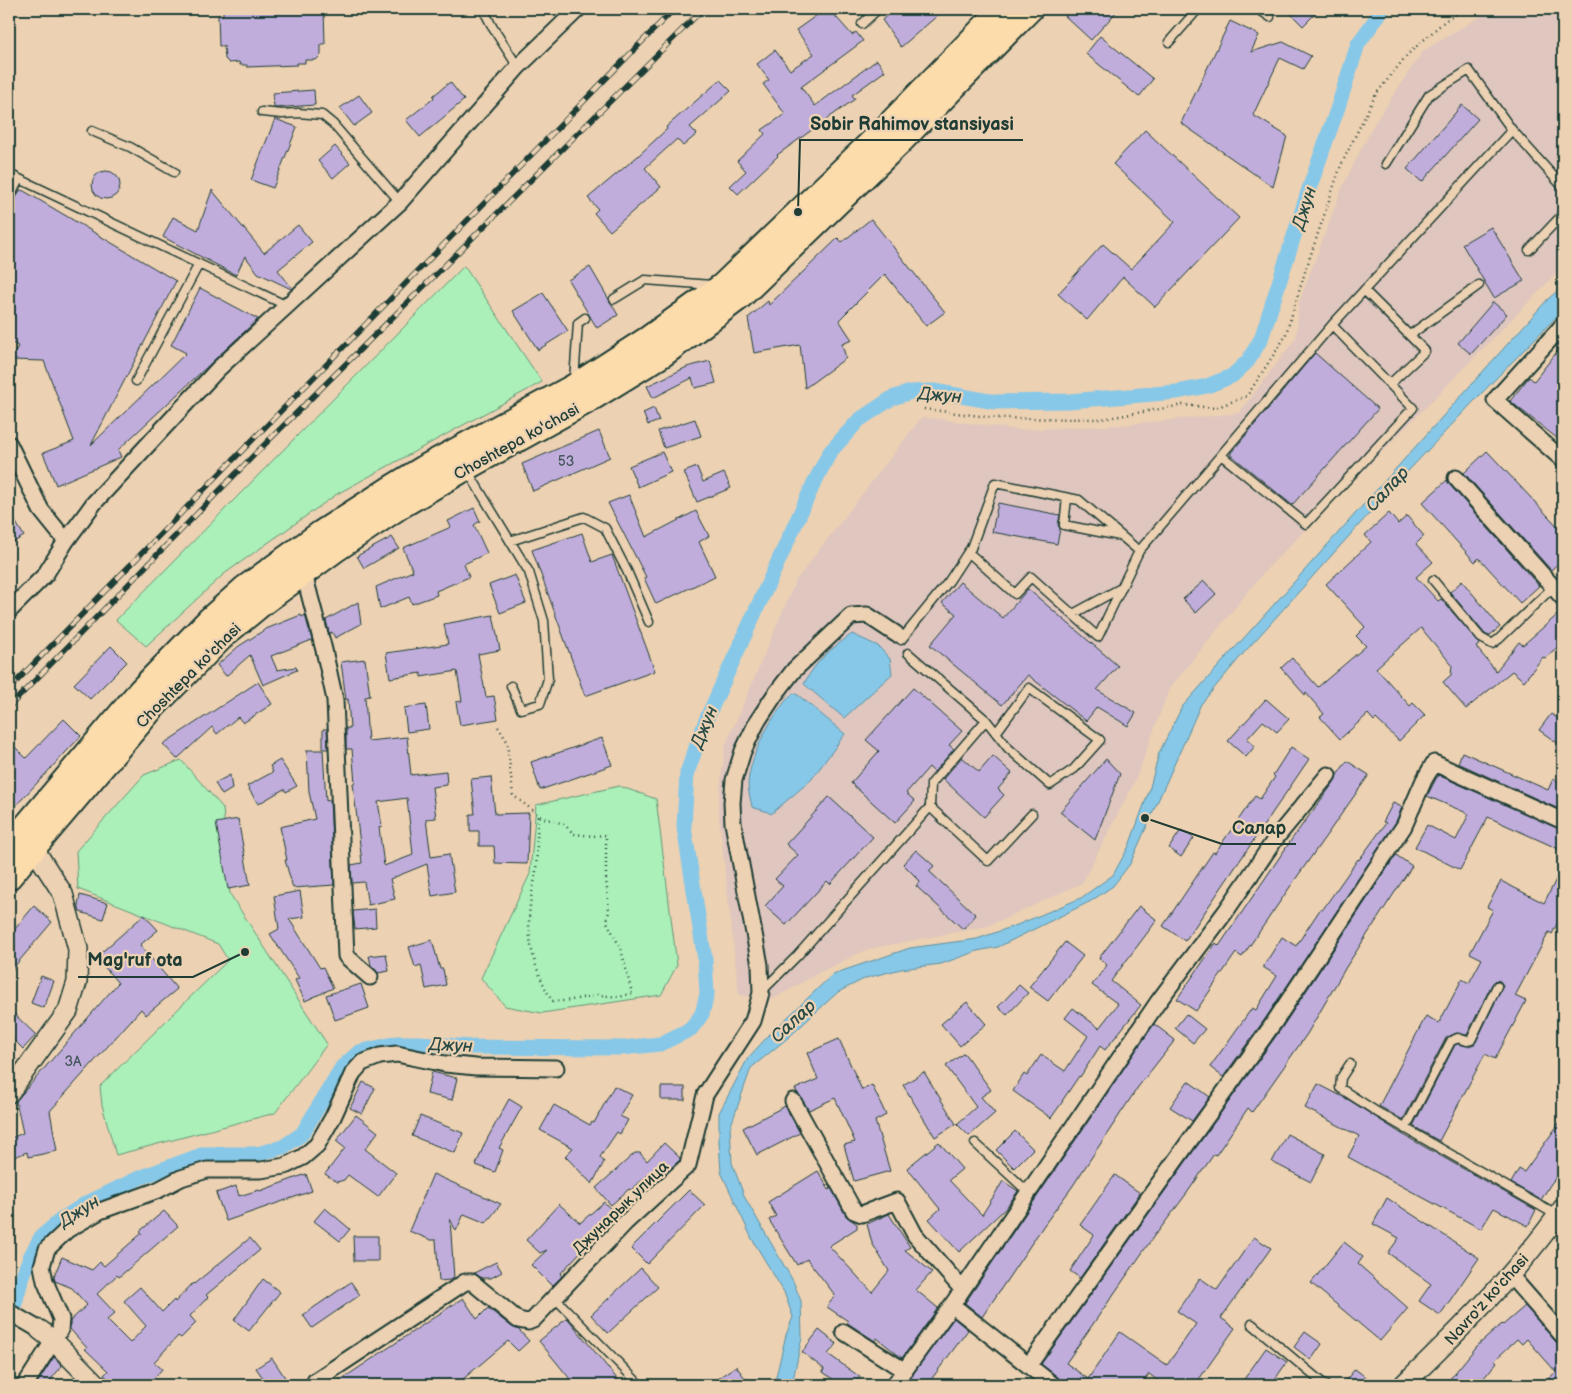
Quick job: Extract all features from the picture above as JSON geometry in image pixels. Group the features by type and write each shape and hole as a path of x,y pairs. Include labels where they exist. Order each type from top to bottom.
{"main road":[{"name":"Choshtepa ko'chasi","path":"9,877 21,842 141,690 210,620 245,588 321,533 388,490 429,465 573,387 649,338 722,286 882,132 1002,9"},
{"name":"Choshtepa ko'chasi","path":"21,842 225,634 264,602 335,550 400,507 587,401 665,353 740,297 899,143 1030,9"}],"street":[{"path":"9,610 45,575 66,541 94,502 218,369 400,202 518,68 578,9"},
{"path":"1563,325 1495,400 1563,460"},
{"path":"9,444 42,510 66,541"},
{"path":"1456,478 1563,598"},
{"path":"304,574 335,700 346,956 370,977"},
{"name":"Джунарык улица","path":"314,1385 465,1282 472,1282 518,1320 528,1322 533,1320 625,1222 688,1165 705,1095 753,1021 761,993 760,965 732,803 734,780 743,750 774,696 794,670 851,616 867,615 896,634"},
{"path":"1029,1365 1273,1024 1404,826 1424,780 1434,763 1563,821"},
{"path":"894,1385 952,1305 1158,1002 1226,911 1276,838 1328,775"},
{"path":"9,1092 68,1011 77,982 78,949 64,894 21,842"},
{"path":"25,1385 46,1335 60,1330 61,1319 45,1281 42,1266 47,1250 67,1230 100,1211 158,1190 181,1178 207,1170 261,1170 285,1166 303,1158 317,1145 333,1117 353,1072 362,1063 380,1056 397,1054 445,1064 476,1067 556,1068"},
{"path":"793,1101 854,1211 862,1214 897,1201 915,1235 962,1289"},
{"name":"Navro'z ko'chasi","path":"1403,1385 1465,1324 1537,1242 1560,1212"},
{"path":"1509,1274 1563,1336"},
{"path":"952,1305 1053,1385"},
{"path":"9,1312 46,1335 97,1385"},
{"path":"844,1332 905,1371"}],"lane":[{"path":"483,9 518,68"},
{"path":"862,24 878,9"},
{"path":"1169,42 1198,9"},
{"path":"1258,9 1270,17"},
{"path":"1386,164 1429,95 1469,70 1512,130 1563,187"},
{"path":"262,112 282,114 298,112 322,115 400,202"},
{"path":"968,552 1015,594 1031,577 1098,637 1139,551 1332,325 1512,130"},
{"path":"92,131 130,147 174,172"},
{"path":"9,174 286,306"},
{"path":"9,199 19,179"},
{"path":"1529,250 1563,214"},
{"path":"136,381 199,264"},
{"path":"614,299 645,280 722,286"},
{"path":"1410,336 1479,285"},
{"path":"1364,290 1425,350 1390,384"},
{"path":"573,387 578,322 585,318"},
{"path":"1221,455 1306,524 1413,408 1332,325"},
{"path":"466,468 529,572 544,621 548,679 540,704 521,709 511,686"},
{"path":"896,634 901,640 949,581 968,552 995,483 1079,500 1139,551"},
{"path":"1067,498 1064,525 1122,537"},
{"path":"510,541 584,517 605,528 649,622"},
{"path":"1433,580 1481,638 1492,644 1553,587"},
{"path":"1072,614 1122,587"},
{"path":"908,653 986,720 996,733 1008,748 1050,785 1074,769 1100,740 1029,688 996,733"},
{"path":"761,993 797,956 930,807 930,784 986,720"},
{"path":"930,807 988,861 1032,814"},
{"path":"1405,1128 1451,1041 1458,1038 1467,1041 1471,1040 1497,986"},
{"path":"1350,1064 1341,1078 1340,1088 1405,1128 1560,1212"},
{"path":"976,1143 1028,1192"},
{"path":"555,1298 638,1382"},
{"path":"1252,1324 1324,1385"}],"path":[{"path":"924,409 996,418 1102,420 1183,405 1215,408 1247,396 1285,337 1341,165 1376,94 1408,54 1446,20 1466,9"},
{"path":"498,727 506,741 513,795 541,817 564,824 574,834 606,835 606,878 609,911 607,922 621,949 632,993 620,997 598,995 566,1001 552,1001 543,984 532,954 528,934 531,899 536,874 538,815"}],"shaded area":[{"path":"1493,9 1563,9 1563,267 1263,573 1169,689 1135,781 1082,883 988,926 868,949 822,971 773,999 739,995 718,807 725,747 796,580 922,417 1019,430 1123,425 1239,413 1296,338 1299,303 1342,188 1374,124 1423,51"}],"green space":[{"path":"464,266 542,382 337,494 224,574 146,646 116,620"},
{"path":"181,760 223,808 230,894 327,1044 275,1113 116,1155 102,1105 100,1086 228,960 218,944 78,889 76,851 144,775"},
{"path":"619,786 656,799 677,965 661,995 542,1013 505,1006 481,978 530,874 536,805"}],"water":[{"name":"Салар","path":"1563,286 1563,310 1394,486 1242,655 1201,704 1130,864 1113,886 1091,901 998,947 977,951 941,964 901,969 866,978 838,992 790,1036 751,1068 730,1128 732,1163 745,1198 793,1281 801,1301 802,1337 792,1385 774,1385 786,1335 793,1317 784,1292 752,1239 721,1172 719,1113 748,1058 770,1034 833,974 910,948 977,939 1017,925 1081,898 1113,875 1129,846 1149,791 1159,753 1182,707 1548,299"},
{"path":"852,634 878,646 890,659 892,674 844,718 804,684 814,668 825,656"},
{"path":"793,693 798,695 845,734 811,780 771,814 752,807 748,787 750,772 763,735 777,712"}],"building":[{"path":"223,9 320,9 320,11 324,11 325,44 321,44 321,55 316,60 305,60 305,63 297,63 297,65 247,67 247,65 240,65 239,62 229,63 225,59 224,46 219,46 218,15 223,15"},
{"path":"811,9 829,9 852,35 856,32 863,41 801,87 815,106 877,60 885,71 852,95 855,99 777,155 738,194 730,186 746,171 737,161 765,134 762,130 785,114 763,84 769,80 757,64 775,50 790,70 814,54 796,30 817,15"},
{"path":"894,9 945,9 901,47 882,20"},
{"path":"1071,9 1119,9 1091,40 1065,16"},
{"path":"1286,9 1320,9 1303,26"},
{"path":"1230,21 1259,35 1251,52 1283,42 1311,56 1303,69 1280,58 1253,115 1287,136 1273,187 1181,123"},
{"path":"1100,36 1153,79 1139,97 1086,54"},
{"path":"720,80 731,91 690,127 697,134 683,146 677,139 645,168 661,187 610,231 594,213 598,209 588,198 638,156 667,129 666,127"},
{"path":"450,82 464,100 420,137 406,120 434,98 433,96"},
{"path":"314,90 315,105 274,108 273,93"},
{"path":"359,95 372,113 354,126 340,108"},
{"path":"1462,105 1478,119 1422,182 1407,169"},
{"path":"275,119 297,127 273,188 251,180"},
{"path":"1145,130 1239,218 1155,307 1123,277 1087,320 1058,294 1103,244 1131,269 1175,222 1113,164"},
{"path":"335,146 350,163 333,178 318,161"},
{"path":"106,171 116,175 120,185 116,195 106,199 96,195 92,185 96,175"},
{"path":"20,190 176,281 91,445 186,353 171,345 200,288 258,319 118,450 121,457 56,485 43,453 74,441 44,361 11,360 18,346 9,341 9,205 14,202"},
{"path":"212,190 264,253 298,225 312,242 278,270 291,289 258,273 245,256 236,275 163,237 173,217 198,230"},
{"path":"871,219 945,312 926,326 885,274 839,320 852,340 842,344 846,358 805,388 800,345 754,353 748,318 768,301 769,305 838,238 842,242"},
{"path":"1491,227 1524,281 1494,298 1462,244"},
{"path":"590,267 618,315 597,328 568,280"},
{"path":"543,293 568,331 538,350 513,311"},
{"path":"1493,302 1507,314 1471,354 1458,343"},
{"path":"1563,344 1563,443 1510,401 1529,377 1534,381"},
{"path":"1315,353 1378,409 1292,505 1230,454"},
{"path":"710,361 716,383 695,388 692,378 653,398 647,386 687,367"},
{"path":"654,408 659,421 648,425 643,413"},
{"path":"695,419 701,436 664,448 658,431"},
{"path":"599,431 610,457 533,491 522,464"},
{"path":"1487,451 1563,532 1563,559 1551,570 1464,473"},
{"path":"662,452 671,472 638,487 629,466"},
{"path":"697,467 703,482 724,473 731,488 697,502 684,472"},
{"path":"1447,480 1539,586 1520,603 1479,558 1475,562 1422,503"},
{"path":"629,495 646,537 696,511 709,536 699,542 715,576 656,604 644,578 646,577 608,503"},
{"path":"998,503 1060,515 1057,544 992,532"},
{"path":"474,508 480,521 474,525 487,553 464,564 469,577 436,591 437,595 412,604 409,597 380,609 376,587 413,571 403,548 451,527 448,521"},
{"path":"9,511 24,536 9,545"},
{"path":"1389,513 1398,524 1407,516 1424,536 1416,544 1433,562 1416,577 1438,601 1441,599 1480,644 1476,647 1496,671 1519,642 1523,645 1563,610 1563,642 1545,658 1543,657 1524,681 1512,671 1466,709 1443,682 1451,675 1452,665 1421,628 1376,668 1410,706 1413,703 1425,715 1399,741 1368,714 1340,739 1320,717 1324,714 1281,668 1292,658 1318,687 1366,646 1356,636 1365,627 1326,584 1371,542 1365,535"},
{"path":"582,533 592,562 612,555 655,671 585,696 532,550"},
{"path":"392,537 399,548 364,568 357,556"},
{"path":"515,575 526,603 500,613 489,585"},
{"path":"1204,581 1216,594 1196,613 1183,599"},
{"path":"1462,581 1500,627 1489,636 1485,634 1450,592"},
{"path":"960,582 1003,618 1028,589 1118,666 1097,690 1136,713 1128,726 1097,707 1086,721 1028,675 1002,705 930,645 956,614 942,603"},
{"path":"358,602 361,624 335,638 332,632 329,633 326,620"},
{"path":"301,615 302,617 305,615 312,640 271,656 277,670 296,667 297,670 263,685 250,655 226,676 217,665 239,646 266,629"},
{"path":"493,615 500,650 478,654 486,697 494,696 498,719 460,725 456,702 462,701 457,671 421,677 421,673 390,678 386,653 448,644 444,624"},
{"path":"111,646 127,662 90,699 74,684"},
{"path":"365,659 370,696 365,697 368,741 407,737 411,775 446,771 447,785 432,787 436,818 426,819 431,857 449,854 455,892 432,896 427,864 390,879 395,899 368,905 364,882 352,883 351,865 362,863 353,783 355,783 352,749 346,749 346,728 350,728 348,699 346,700 341,662","holes":["407,798 413,855 384,866 379,827 382,826 378,802"]},
{"path":"258,682 272,704 243,723 238,717 217,734 212,727 177,759 163,744"},
{"path":"913,688 962,731 949,745 954,749 934,772 929,767 906,793 915,801 895,823 851,783 879,751 866,740"},
{"path":"1266,699 1289,719 1277,732 1263,721 1247,739 1255,746 1246,757 1228,741"},
{"path":"426,705 429,729 407,732 404,708"},
{"path":"1551,714 1563,722 1563,747 1539,730"},
{"path":"64,719 81,736 9,813 9,779 14,774 9,769 9,741 26,758"},
{"path":"323,729 327,729 328,749 323,749"},
{"path":"602,738 612,765 540,790 531,762"},
{"path":"1291,747 1309,759 1185,941 1163,926 1213,852 1215,853 1255,796 1260,799 1275,777 1273,775"},
{"path":"307,750 323,750 326,801 330,800 334,885 293,888 285,860 287,860 280,827 315,819 309,792"},
{"path":"1462,752 1548,790 1553,779 1563,784 1563,811 1458,763"},
{"path":"993,756 1012,773 998,789 1004,795 984,817 943,779 962,757 979,772"},
{"path":"1106,759 1120,774 1095,840 1060,812"},
{"path":"280,760 297,786 286,792 284,789 258,804 247,786 273,772 270,766"},
{"path":"1347,761 1369,775 1242,957 1236,953 1196,1011 1177,999 1216,943 1219,946 1294,836 1335,781"},
{"path":"230,775 232,789 222,795 215,783"},
{"path":"1438,775 1563,830 1563,851 1488,817 1460,870 1415,847 1427,825 1456,840 1469,814 1427,796"},
{"path":"491,777 495,814 529,813 527,864 495,863 494,846 479,846 479,831 470,831 470,814 475,814 471,779"},
{"path":"829,797 873,837 830,884 827,881 786,925 765,906 783,886 775,879 798,855 786,844"},
{"path":"1393,803 1402,807 1396,822 1265,1019 1223,1077 1210,1067 1252,1008 1256,1010 1277,976 1263,967 1282,937 1296,946 1321,908 1323,909 1386,823 1383,822"},
{"path":"238,819 250,885 228,889 216,823"},
{"path":"1181,830 1194,838 1181,857 1169,848"},
{"path":"916,850 934,866 929,871 976,915 963,929 916,886 920,881 903,864"},
{"path":"1396,855 1412,866 1346,967 1307,1034 1252,1112 1248,1108 1216,1155 1214,1154 1156,1233 1066,1363 1088,1379 1120,1332 1167,1365 1196,1324 1177,1311 1200,1278 1217,1290 1254,1237 1271,1248 1221,1318 1235,1328 1195,1385 1164,1385 1149,1374 1141,1385 1062,1385 1059,1378 1041,1364 1281,1029"},
{"path":"1563,866 1563,912 1552,934 1549,932 1515,996 1526,1001 1495,1059 1485,1054 1439,1141 1413,1126 1455,1045 1468,1046 1476,1042 1502,988 1503,985 1500,981 1496,980 1492,984 1467,1035 1456,1033 1446,1038 1403,1120 1379,1106 1426,1016 1439,1023 1462,979 1469,983 1482,959 1470,953 1493,910 1487,907 1501,881 1544,903"},
{"path":"300,891 304,917 289,919 320,968 323,967 333,988 305,1001 295,980 299,978 270,934 279,929 274,896"},
{"path":"80,895 108,903 103,919 80,912 78,905"},
{"path":"34,906 52,922 9,973 9,936"},
{"path":"1139,906 1157,920 1111,981 1141,1005 1105,1050 1100,1046 1051,1118 1013,1091 1024,1074 1027,1076 1041,1055 1065,1071 1088,1036 1065,1018 1073,1008 1099,1028 1118,1004 1092,985 1107,965 1099,958"},
{"path":"375,909 376,927 355,929 353,911"},
{"path":"144,915 158,930 140,945 177,989 146,1015 141,1009 50,1111 57,1151 28,1157 27,1152 9,1159 9,1139 23,1133 16,1101 118,983 96,957"},
{"path":"432,940 440,969 443,969 446,985 426,989 421,965 415,967 409,947"},
{"path":"1065,942 1083,956 1048,1001 1029,987"},
{"path":"386,954 389,971 378,973 371,965 369,956"},
{"path":"41,976 54,981 44,1008 31,1003"},
{"path":"361,984 369,1008 335,1020 326,995"},
{"path":"1019,985 1028,993 1007,1015 998,1007"},
{"path":"967,1002 986,1024 960,1046 941,1024"},
{"path":"9,1009 36,1035 23,1049 9,1035"},
{"path":"1186,1014 1205,1029 1193,1043 1175,1028"},
{"path":"1154,1024 1175,1040 1138,1087 1072,1187 982,1317 965,1303"},
{"path":"839,1039 862,1090 872,1085 886,1115 875,1121 890,1171 854,1181 844,1145 855,1142 835,1098 809,1110 795,1089 818,1079 807,1053"},
{"path":"964,1053 991,1090 981,1097 995,1113 969,1136 957,1124 976,1107 946,1066"},
{"path":"432,1072 457,1078 452,1100 427,1094"},
{"path":"924,1072 956,1124 935,1137 903,1085"},
{"path":"1188,1081 1210,1097 1192,1121 1170,1107"},
{"path":"363,1082 375,1088 362,1114 350,1108"},
{"path":"1318,1084 1349,1100 1402,1134 1536,1210 1528,1226 1494,1208 1481,1229 1348,1157 1359,1136 1305,1108"},
{"path":"614,1086 632,1095 620,1116 628,1120 620,1134 617,1132 600,1157 604,1162 592,1184 565,1156 573,1148 540,1130 554,1105 590,1125 592,1122 594,1123"},
{"path":"661,1087 685,1087 685,1100 661,1100"},
{"path":"509,1099 522,1107 499,1148 503,1150 495,1172 476,1165 485,1143"},
{"path":"785,1106 800,1133 757,1155 743,1128"},
{"path":"356,1115 378,1132 365,1149 396,1173 378,1197 348,1175 344,1180 337,1182 325,1174 345,1148 336,1141"},
{"path":"420,1116 463,1133 455,1153 412,1136"},
{"path":"1563,1118 1563,1168 1541,1200 1511,1183 1519,1169 1524,1172"},
{"path":"1015,1131 1033,1149 1014,1168 996,1150"},
{"path":"1287,1134 1325,1154 1311,1182 1272,1162"},
{"path":"939,1142 962,1169 949,1180 982,1215 1003,1181 1018,1191 1006,1208 959,1252 929,1219 940,1209 907,1168"},
{"path":"664,1143 680,1160 665,1173 658,1166 611,1205 596,1188 635,1153 640,1153 647,1161"},
{"path":"818,1171 829,1190 831,1188 846,1216 857,1224 857,1228 829,1246 872,1292 889,1271 872,1243 867,1224 889,1214 910,1247 905,1250 932,1272 916,1290 938,1308 902,1358 877,1338 875,1341 827,1307 835,1295 807,1259 797,1265 769,1220 776,1216 768,1202"},
{"path":"306,1174 312,1191 226,1221 216,1193 236,1186 239,1196 260,1191"},
{"path":"433,1174 501,1204 486,1223 464,1214 456,1231 450,1219 454,1278 450,1280 439,1281 436,1240 431,1240 409,1231"},
{"path":"1115,1175 1140,1193 1080,1278 1070,1271 1094,1235 1080,1225"},
{"path":"689,1190 705,1205 647,1264 631,1248"},
{"path":"1387,1198 1479,1258 1440,1315 1419,1301 1431,1284 1388,1253 1399,1238 1373,1224"},
{"path":"604,1202 617,1216 598,1233 560,1274 562,1276 552,1286 531,1265 547,1250 540,1253 526,1240 559,1204 580,1223"},
{"path":"325,1208 350,1229 340,1241 314,1221"},
{"path":"164,1211 178,1226 119,1277 117,1275 97,1294 115,1313 107,1320 130,1343 146,1326 124,1301 140,1287 162,1312 174,1300 175,1302 193,1283 250,1238 260,1250 206,1295 208,1297 190,1316 196,1323 181,1338 178,1336 154,1362 162,1369 148,1385 116,1385 104,1375 108,1371 85,1349 87,1348 70,1329 70,1321 87,1305 72,1288 55,1281 54,1276 62,1257 92,1270 100,1262 104,1266"},
{"path":"353,1236 378,1236 378,1261 354,1261"},
{"path":"1344,1242 1363,1257 1358,1264 1408,1308 1380,1341 1311,1283"},
{"path":"496,1262 502,1272 491,1278 482,1278 474,1273"},
{"path":"641,1268 658,1287 608,1333 591,1315"},
{"path":"263,1279 280,1292 249,1331 234,1320"},
{"path":"351,1282 360,1295 312,1328 303,1315"},
{"path":"463,1298 477,1319 488,1308 512,1327 519,1330 529,1341 518,1351 508,1341 456,1385 333,1385"},
{"path":"1525,1306 1563,1348 1563,1385 1541,1385 1556,1372 1527,1339 1522,1344 1517,1339 1495,1360 1497,1362 1478,1385 1445,1385 1477,1346"},
{"path":"567,1318 622,1385 575,1385 539,1341"},
{"path":"954,1318 968,1330 927,1385 905,1385"},
{"path":"819,1330 837,1344 828,1354 860,1377 854,1385 841,1385 823,1372 824,1369 802,1352"},
{"path":"1305,1332 1322,1344 1311,1360 1294,1347"},
{"path":"1266,1348 1287,1362 1271,1385 1240,1385"},
{"path":"54,1357 62,1366 46,1385 36,1385"},
{"path":"272,1358 290,1385 268,1385 256,1368"},
{"path":"736,1366 750,1385 708,1385"},
{"path":"1355,1369 1376,1385 1342,1385"}],"waterway":[{"name":"Джун","path":"9,1326 21,1281 30,1257 41,1237 62,1219 85,1204 139,1178 204,1154 257,1154 283,1147 302,1134 342,1067 359,1052 397,1043 470,1047 622,1048 660,1044 691,1029 702,1014 707,994 705,960 684,827 687,773 706,720 813,485 830,452 859,420 892,398 911,392 934,391 995,402 1069,401 1177,392 1207,386 1232,376 1248,361 1261,339 1358,44 1383,9"}],"railway":[{"path":"9,689 674,9"},
{"path":"9,707 255,454 703,9"}],"place":[{"name":"Sobir Rahimov stansiyasi","path":"798,212"},
{"name":"Салар","path":"1145,818"},
{"name":"Mag'ruf ota","path":"245,952"}]}
